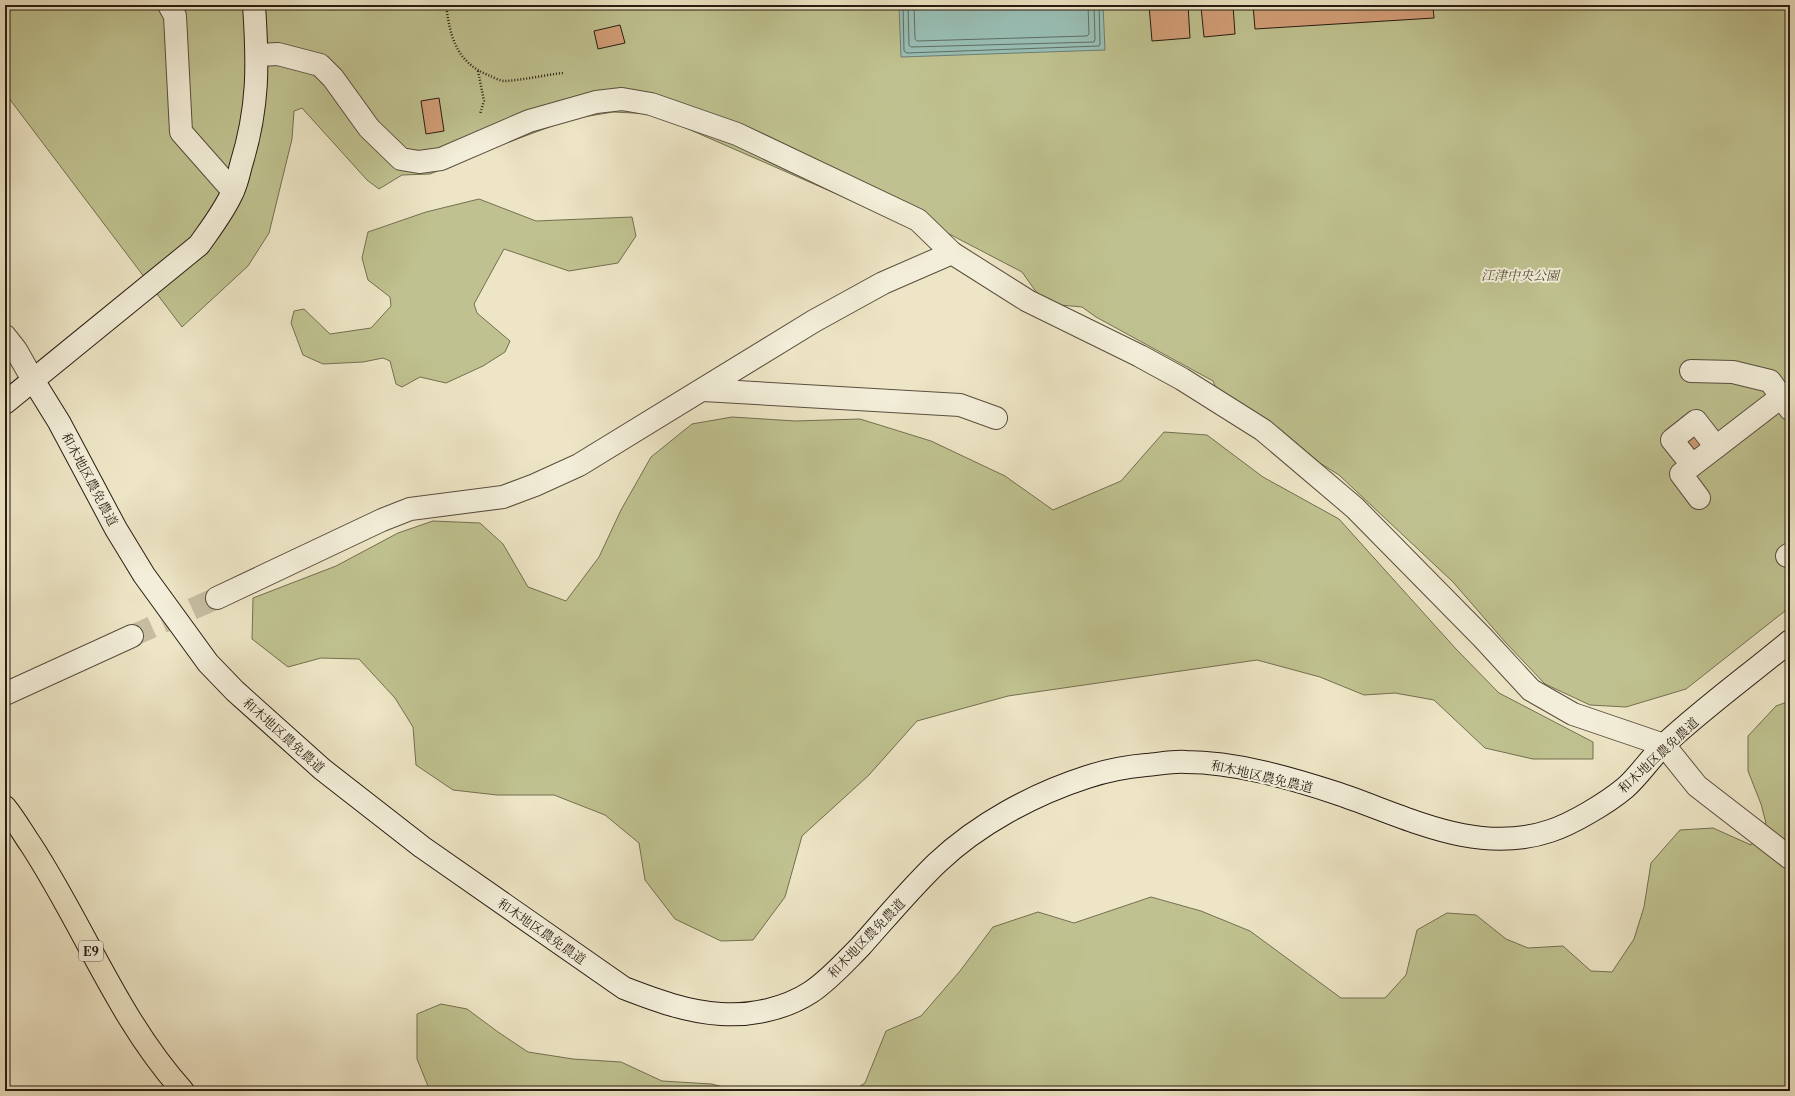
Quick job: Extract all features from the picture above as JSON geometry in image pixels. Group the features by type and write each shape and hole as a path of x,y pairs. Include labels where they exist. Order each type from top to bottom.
{"highway":[{"name":"E9","path":"5,807 48,872 137,1032 166,1072 183,1091"}],"street":[{"path":"169,5 175,16 181,132 233,191"},
{"path":"5,403 199,245 220,214 233,191 249,140 257,86 258,55 254,5"},
{"path":"258,55 278,54 320,65 333,78 369,128 401,159 419,162 441,159 529,121 596,102 622,99 651,104 737,134 918,220 952,253 1028,301 1106,338 1182,379 1263,430 1355,508 1531,690 1573,714 1664,745 1697,786 1790,858"},
{"path":"217,598 382,520 410,509 503,497 535,485 579,465 814,321 883,283 952,253"},
{"name":"和木地区農免農道","path":"5,336 16,350 58,422 116,529 144,575 208,663 235,691 322,769 422,847 624,988 655,1000 686,1009 720,1014 752,1014 780,1006 810,993 836,972 938,862 962,843 1008,812 1047,791 1110,769 1185,761 1220,764 1281,777 1456,834 1488,839 1521,839 1552,830 1586,814 1625,788 1664,745 1790,641"},
{"path":"1691,371 1733,372 1770,381 1785,403 1716,447 1682,474 1699,498"},
{"path":"703,390 960,405 996,418"},
{"path":"1692,465 1672,440 1696,421 1716,447"},
{"path":"5,694 132,636"}],"path":[{"path":"446,5 449,31 452,39 466,60 478,71 504,81 563,73"},
{"path":"463,149 463,138 478,117 484,101 478,71"}],"green space":[{"name":"江津中央公園","path":"5,5 1790,5 1790,607 1686,689 1626,707 1590,705 1545,684 1506,643 1453,582 1339,475 1320,463 1280,429 1246,412 1215,386 1213,381 1096,317 1082,307 1060,305 1037,293 1022,272 934,226 887,216 654,114 613,112 571,119 430,174 402,175 379,189 367,180 302,108 294,111 292,139 269,233 248,266 182,327 5,93"},
{"path":"479,199 536,221 632,217 636,236 618,263 569,271 504,249 474,304 477,313 510,341 505,352 483,366 446,383 420,377 402,387 396,384 390,361 383,358 363,362 323,364 303,355 291,323 294,311 304,309 330,334 371,328 391,306 390,297 368,280 362,258 368,232 426,212"},
{"path":"732,417 795,421 860,419 931,441 1005,476 1053,510 1121,481 1164,432 1207,435 1263,477 1339,519 1456,649 1499,693 1593,742 1593,759 1533,759 1485,748 1434,700 1395,693 1364,695 1320,677 1257,660 1008,696 917,721 869,775 802,836 785,897 753,940 721,941 675,919 645,880 639,843 605,815 554,795 497,795 453,790 416,765 413,727 395,698 359,659 321,658 288,667 252,639 253,598 336,566 398,533 433,521 480,523 503,544 528,587 566,601 599,557 621,510 651,457 692,424"},
{"path":"1790,701 1790,1091 852,1091 865,1083 886,1031 921,1016 960,971 993,927 1038,912 1074,923 1151,897 1201,911 1250,931 1341,998 1385,998 1406,975 1417,930 1447,913 1476,915 1506,939 1528,948 1563,946 1591,971 1612,972 1634,939 1644,907 1651,863 1680,830 1713,828 1751,845 1766,823 1761,804 1748,771 1748,736 1776,706"},
{"path":"441,1004 467,1009 528,1052 573,1059 621,1062 662,1081 712,1084 737,1091 430,1091 417,1059 417,1014"}],"water":[{"path":"899,5 1103,5 1105,50 901,57"}],"building":[{"path":"1149,5 1188,5 1190,38 1152,41"},
{"path":"1233,5 1235,34 1204,37 1201,7"},
{"path":"1253,5 1438,6 1433,7 1434,18 1255,29"},
{"path":"620,25 625,43 598,49 594,31"},
{"path":"439,98 444,131 426,134 421,101"},
{"path":"1693,428 1707,446 1694,457 1680,439"}],"tunnel":[{"path":"132,636 217,598"}]}
